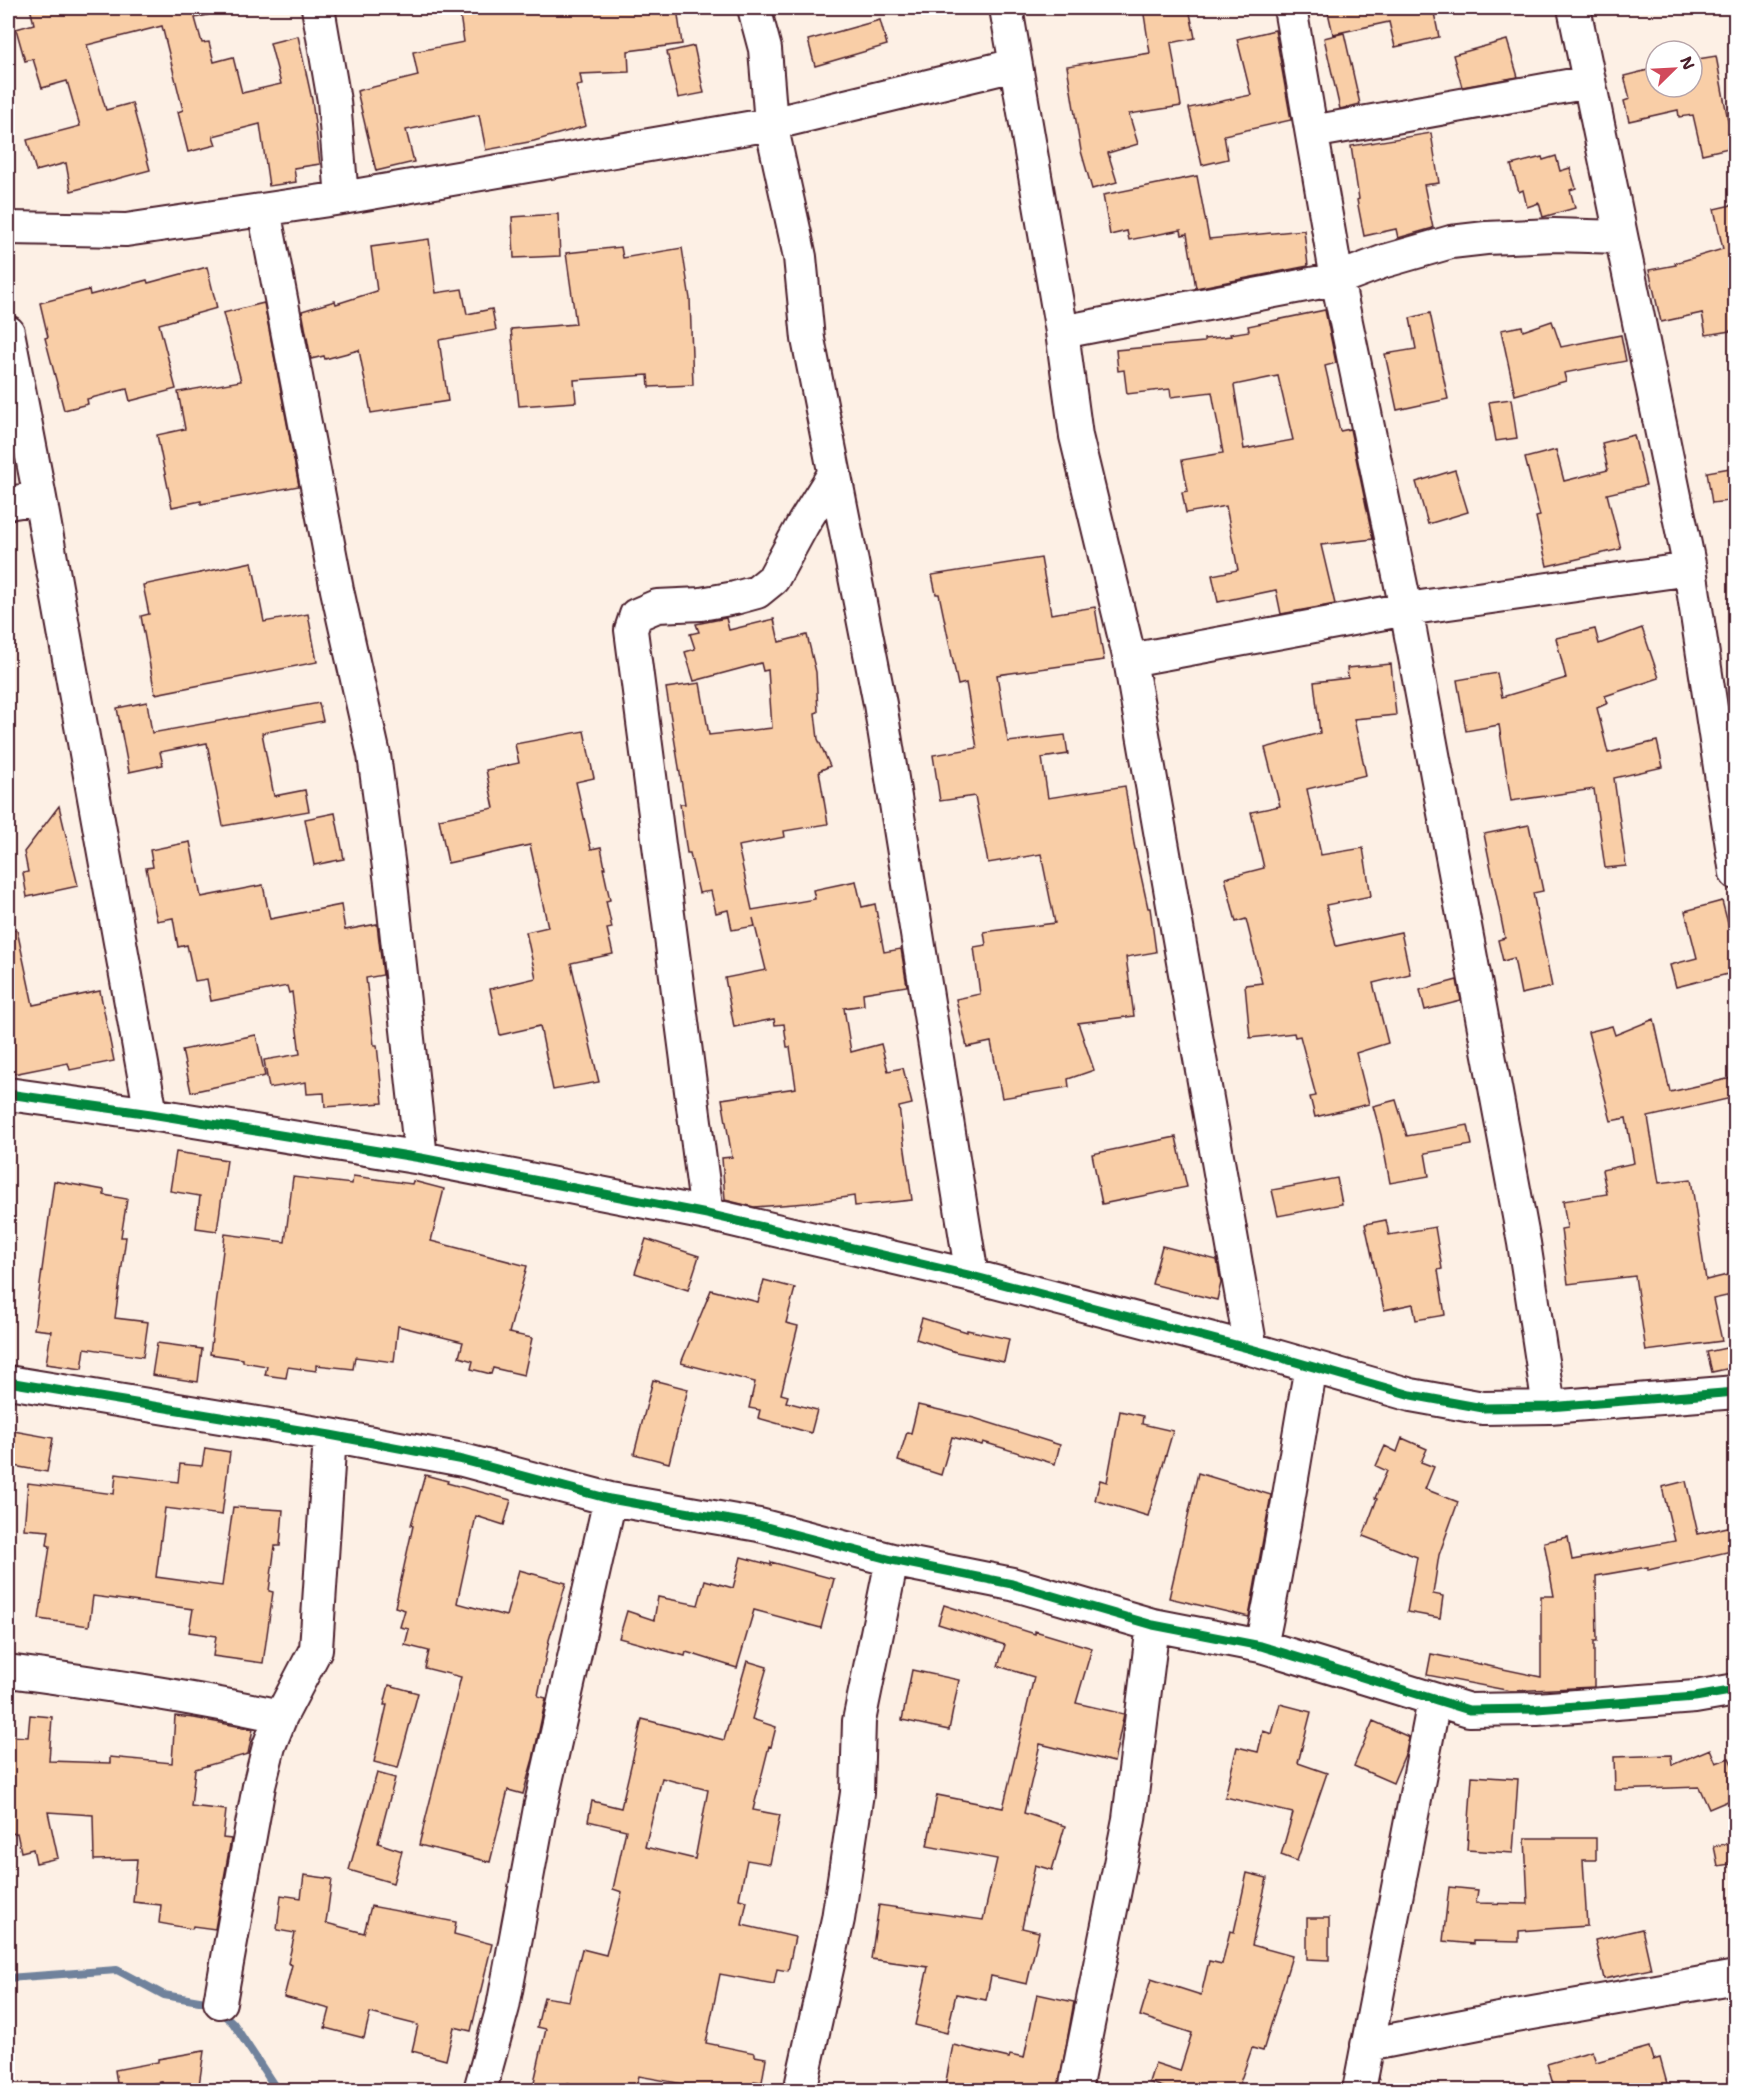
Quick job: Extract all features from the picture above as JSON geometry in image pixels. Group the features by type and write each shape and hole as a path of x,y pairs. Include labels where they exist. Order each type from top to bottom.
{"street":[{"path":"318,8 334,101 342,198"},
{"path":"754,8 765,49 771,124 800,257 808,339 880,704 972,1276"},
{"path":"1006,8 1062,332 1076,436 1130,660 1251,1349"},
{"path":"1290,8 1337,279 1406,609 1524,1243 1550,1407"},
{"path":"1574,8 1690,568 1732,830 1736,873"},
{"path":"8,228 126,230 342,198 771,124 1016,65"},
{"path":"1312,132 1589,82"},
{"path":"264,210 337,590 374,755 391,883 421,1158"},
{"path":"1062,332 1337,279 1385,261 1451,242 1554,235 1621,237"},
{"path":"8,332 151,1114"},
{"path":"707,1214 631,630 636,615 657,606 701,604 757,592 773,579 834,474"},
{"path":"8,503 40,498"},
{"path":"1130,660 1406,609 1690,568"},
{"path":"8,1094 151,1114 421,1158 707,1214 972,1276 1251,1349 1411,1395 1483,1408 1550,1407 1736,1392"},
{"path":"1261,1646 1275,1582 1288,1493 1311,1367"},
{"path":"8,1382 330,1435 463,1460 610,1499 759,1525 892,1560 1012,1584 1153,1625 1261,1646 1469,1710 1537,1709 1695,1697 1736,1690"},
{"path":"220,2002 259,1786 269,1746 281,1716 316,1649 330,1435"},
{"path":"480,2091 503,2007 540,1808 610,1499"},
{"path":"802,2082 838,1919 857,1793 859,1721 892,1560"},
{"path":"1075,2091 1129,1819 1153,1625"},
{"path":"8,1671 180,1695 281,1716"},
{"path":"1359,2091 1434,1701"},
{"path":"1367,2045 1736,1977"}],"building":[{"path":"30,8 207,8 208,15 195,18 202,43 209,42 214,62 233,57 242,93 281,84 270,43 298,36 312,100 320,164 294,168 296,182 269,186 260,124 213,136 216,145 188,152 178,112 183,110 162,26 87,45 106,110 132,103 150,170 71,191 66,163 36,171 27,140 80,126 67,81 42,88 33,59 25,61 16,29 34,24"},
{"path":"459,8 677,8 682,44 628,51 629,72 580,74 582,85 576,86 586,126 534,141 486,150 479,115 406,130 414,162 376,171 357,91 418,76 413,52 464,42"},
{"path":"1143,8 1189,8 1195,38 1171,43 1181,106 1129,114 1138,144 1108,153 1117,182 1092,189 1081,151 1067,66 1150,53"},
{"path":"1327,8 1433,8 1439,37 1395,47 1389,22 1333,34"},
{"path":"880,20 887,45 815,66 808,40"},
{"path":"1275,30 1291,120 1224,135 1228,159 1202,165 1189,108 1251,95 1237,39"},
{"path":"1344,33 1360,104 1340,109 1324,38"},
{"path":"1507,40 1518,77 1462,87 1453,55"},
{"path":"694,46 704,93 678,98 667,52"},
{"path":"1716,56 1733,147 1702,154 1693,115 1679,117 1678,110 1629,121 1624,101 1630,99 1624,76 1644,71 1644,99 1704,99 1704,58"},
{"path":"1431,133 1439,183 1424,185 1433,228 1398,238 1396,229 1364,236 1351,146"},
{"path":"1556,156 1560,171 1570,168 1576,188 1570,190 1575,208 1543,217 1539,203 1527,207 1523,190 1519,192 1511,165"},
{"path":"1197,176 1209,239 1304,230 1308,266 1196,288 1187,234 1182,235 1181,230 1129,240 1127,231 1110,235 1103,195"},
{"path":"1736,204 1736,330 1706,335 1702,313 1661,322 1649,270 1676,265 1675,263 1723,249 1714,209"},
{"path":"558,214 560,256 514,258 512,217"},
{"path":"429,239 436,293 462,289 467,314 492,309 496,330 439,340 448,401 371,413 359,350 325,359 324,356 311,359 302,311 335,301 336,304 377,291 371,247"},
{"path":"621,247 623,258 682,248 690,299 693,385 649,387 648,375 574,380 576,402 519,406 511,329 576,324 566,253"},
{"path":"207,267 217,308 159,324 176,389 130,401 127,389 87,399 88,404 64,410 45,338 48,337 40,303 89,290 90,295 147,280 148,283"},
{"path":"264,303 299,486 172,507 157,435 185,429 178,392 241,381 223,313"},
{"path":"1325,310 1336,363 1325,366 1340,431 1350,429 1373,539 1321,545 1335,604 1281,614 1276,590 1218,602 1212,575 1238,570 1226,506 1186,513 1182,492 1188,491 1182,460 1223,453 1212,392 1171,397 1170,389 1127,394 1124,370 1118,371 1116,350 1204,342 1204,339 1249,331 1248,326","holes":["1278,376 1293,440 1244,449 1234,385"]},
{"path":"1430,313 1448,399 1397,410 1385,354 1416,349 1410,318"},
{"path":"1552,321 1561,347 1621,335 1626,361 1564,373 1566,381 1515,395 1501,330 1522,326 1523,331"},
{"path":"1511,399 1517,438 1496,441 1489,402"},
{"path":"1634,435 1646,485 1607,494 1621,549 1547,566 1536,517 1540,516 1525,458 1556,450 1564,481 1608,470 1602,443"},
{"path":"1736,467 1736,500 1712,503 1707,472"},
{"path":"1455,470 1468,512 1428,524 1416,482"},
{"path":"1041,558 1051,614 1095,607 1104,660 997,675 1008,742 1065,735 1068,754 1042,758 1048,798 1125,786 1134,844 1148,908 1150,908 1156,952 1126,957 1134,1016 1078,1023 1094,1070 1068,1079 1069,1087 1002,1098 991,1042 967,1047 956,999 980,994 974,947 986,945 984,932 1055,923 1041,854 988,863 975,796 940,801 933,755 977,748 966,683 958,685 939,594 936,594 932,575"},
{"path":"252,562 264,622 308,614 317,662 155,694 141,616 149,614 143,585"},
{"path":"726,618 729,630 774,619 779,642 807,635 816,672 818,712 815,713 818,739 830,766 819,771 828,824 784,831 785,837 738,846 752,910 815,899 813,890 856,881 862,907 875,904 884,952 901,949 907,986 863,993 864,1005 844,1008 851,1052 881,1044 888,1071 903,1068 912,1104 899,1107 912,1200 855,1206 854,1196 807,1203 754,1207 725,1200 722,1158 732,1157 722,1099 796,1088 784,1024 775,1025 774,1019 734,1027 725,978 766,970 755,926 732,930 728,910 716,913 711,891 699,893 690,853 687,853 680,804 685,804 666,688 700,683 709,735 772,728 768,670 763,671 761,663 694,681 685,652 695,649 690,634 699,632 696,624"},
{"path":"1642,628 1659,678 1605,696 1608,703 1597,708 1608,753 1657,741 1663,767 1614,778 1626,866 1605,868 1594,789 1511,801 1499,725 1466,731 1457,680 1497,673 1502,697 1566,678 1556,638 1595,629 1599,644"},
{"path":"1391,664 1396,715 1354,719 1366,775 1307,789 1321,855 1363,848 1371,896 1326,905 1336,946 1401,932 1410,974 1373,983 1388,1043 1356,1053 1369,1104 1315,1117 1310,1097 1316,1096 1300,1036 1295,1037 1294,1033 1250,1038 1245,985 1262,983 1246,919 1236,922 1225,878 1264,868 1251,812 1280,806 1265,748 1320,733 1314,682 1348,678 1347,668"},
{"path":"147,702 152,733 319,703 323,721 262,733 274,796 305,790 309,811 223,826 207,743 160,752 163,765 129,772 117,708"},
{"path":"584,731 594,778 576,782 591,849 601,847 610,900 606,901 612,928 607,929 613,954 571,963 599,1082 553,1090 540,1026 500,1035 490,989 536,978 526,932 548,927 530,845 448,863 439,819 494,808 486,770 519,763 515,744"},
{"path":"59,806 78,886 27,897 23,873 28,872 24,852"},
{"path":"335,813 344,859 314,865 305,819"},
{"path":"1529,825 1543,891 1533,893 1552,987 1521,994 1514,958 1503,961 1498,940 1505,938 1484,834"},
{"path":"190,842 201,897 263,885 270,919 341,905 345,930 377,924 383,975 366,978 374,1045 377,1045 383,1103 325,1107 324,1093 307,1094 306,1082 269,1088 264,1060 300,1054 292,992 289,993 287,986 211,1001 207,979 195,981 187,945 178,947 173,918 157,921 146,868 153,867 150,850"},
{"path":"1722,901 1736,953 1736,972 1676,987 1670,965 1697,958 1685,911"},
{"path":"17,930 33,1005 100,991 114,1061 70,1070 68,1063 8,1075 8,931"},
{"path":"1457,980 1461,1001 1425,1010 1420,990"},
{"path":"1654,1019 1670,1092 1736,1077 1736,1097 1648,1117 1659,1183 1691,1179 1706,1280 1736,1273 1736,1294 1713,1299 1722,1341 1646,1351 1635,1276 1568,1284 1561,1229 1567,1228 1563,1201 1607,1194 1602,1170 1634,1163 1626,1118 1611,1121 1588,1032 1612,1026 1615,1035"},
{"path":"256,1035 265,1076 191,1092 182,1050"},
{"path":"1396,1100 1407,1136 1468,1125 1472,1145 1425,1153 1429,1176 1390,1183 1373,1106"},
{"path":"1176,1137 1187,1187 1102,1204 1092,1154"},
{"path":"176,1152 227,1160 217,1231 196,1228 200,1196 170,1191"},
{"path":"353,1176 412,1184 413,1181 444,1189 431,1241 527,1266 509,1333 532,1338 524,1375 493,1368 491,1374 471,1369 473,1361 459,1357 463,1342 398,1326 394,1362 355,1357 353,1369 316,1365 316,1371 288,1367 286,1378 265,1375 267,1366 243,1362 243,1359 210,1354 225,1234 285,1242 293,1177 352,1184"},
{"path":"1337,1178 1342,1204 1278,1216 1272,1190"},
{"path":"54,1181 104,1190 104,1195 127,1199 121,1237 126,1237 115,1318 148,1322 143,1357 85,1348 82,1369 46,1364 51,1331 34,1329"},
{"path":"1386,1220 1389,1235 1435,1227 1442,1269 1438,1270 1445,1315 1416,1320 1413,1304 1384,1310 1365,1224"},
{"path":"646,1239 699,1256 688,1290 635,1273"},
{"path":"1162,1246 1217,1260 1221,1283 1217,1300 1152,1284"},
{"path":"764,1280 795,1288 786,1323 798,1326 781,1394 788,1396 786,1402 817,1410 811,1433 758,1418 760,1410 749,1408 755,1382 681,1363 711,1290 758,1302"},
{"path":"922,1318 967,1332 967,1330 1009,1339 1004,1362 956,1352 916,1339"},
{"path":"157,1343 202,1349 198,1382 152,1375"},
{"path":"1736,1346 1736,1367 1712,1372 1707,1352"},
{"path":"653,1380 688,1389 669,1463 634,1454"},
{"path":"918,1405 974,1418 1060,1445 1055,1464 983,1442 982,1445 952,1437 941,1475 898,1461 907,1432 911,1433"},
{"path":"1120,1411 1143,1416 1142,1424 1173,1431 1148,1516 1095,1500 1100,1480 1107,1482"},
{"path":"8,1430 53,1438 47,1472 8,1465"},
{"path":"1402,1438 1427,1449 1421,1462 1434,1467 1425,1489 1458,1502 1439,1555 1433,1594 1443,1596 1440,1618 1407,1612 1417,1557 1363,1536 1377,1499 1375,1498 1387,1471 1376,1466 1385,1446 1397,1452"},
{"path":"205,1448 230,1452 222,1515 165,1508 156,1577 222,1586 233,1507 283,1510 280,1546 275,1546 269,1591 273,1592 263,1663 213,1656 216,1636 189,1632 193,1609 93,1596 89,1626 39,1619 50,1546 47,1545 49,1531 24,1529 28,1483 114,1494 116,1474 178,1482 180,1464 202,1466"},
{"path":"1198,1473 1271,1495 1249,1617 1169,1598"},
{"path":"425,1475 511,1500 504,1525 476,1516 457,1603 506,1616 519,1570 566,1583 549,1640 538,1696 546,1698 533,1759 523,1794 508,1790 490,1862 419,1845 461,1677 425,1668 429,1651 405,1645 409,1629 400,1627 405,1610 395,1607 413,1526 411,1525"},
{"path":"1686,1481 1698,1534 1736,1525 1736,1550 1648,1570 1648,1567 1596,1576 1597,1641 1594,1641 1594,1687 1511,1691 1427,1675 1431,1654 1541,1677 1541,1596 1554,1596 1544,1542 1568,1537 1572,1560 1675,1541 1662,1487"},
{"path":"741,1557 771,1565 771,1562 834,1579 821,1628 754,1610 737,1668 686,1652 685,1656 619,1638 627,1611 654,1620 658,1597 698,1605 705,1580 733,1588"},
{"path":"944,1605 1035,1634 1035,1631 1092,1648 1076,1703 1124,1714 1114,1762 1040,1744 1024,1813 1065,1826 1052,1870 1035,1865 1022,1928 1039,1932 1027,1984 991,1976 986,2000 956,1994 947,2033 915,2025 928,1967 871,1959 879,1905 983,1920 997,1859 927,1846 937,1795 1003,1808 1034,1677 998,1666 1005,1645 938,1624"},
{"path":"747,1661 767,1667 752,1719 776,1727 753,1810 780,1815 770,1864 747,1860 739,1899 747,1901 742,1925 795,1937 788,1971 777,1969 774,1984 720,1974 706,2043 755,2053 755,2056 766,2058 762,2082 754,2081 753,2091 722,2091 639,2076 635,2091 597,2091 568,2083 566,2091 532,2091 546,2029 537,2027 544,1997 569,2001 582,1949 606,1955 622,1892 613,1889 626,1830 588,1821 592,1801 621,1808 642,1719 724,1740","holes":["662,1778 708,1790 695,1859 645,1847"]},
{"path":"912,1670 959,1680 949,1730 902,1720"},
{"path":"389,1685 418,1693 398,1768 374,1762 387,1705 384,1705"},
{"path":"1280,1704 1311,1712 1298,1763 1327,1773 1297,1861 1281,1855 1293,1813 1225,1797 1237,1747 1258,1752 1263,1731 1272,1734"},
{"path":"30,1715 52,1717 49,1761 110,1763 110,1757 172,1763 175,1716 253,1729 248,1754 195,1769 191,1806 226,1810 223,1838 231,1839 215,1929 193,1926 192,1929 159,1923 161,1905 133,1902 137,1859 94,1860 93,1815 48,1812 58,1858 36,1863 33,1849 21,1852 17,1833 8,1834 9,1736 28,1737"},
{"path":"1373,1721 1409,1737 1406,1752 1393,1783 1354,1766"},
{"path":"1710,1749 1716,1763 1729,1758 1736,1773 1736,1780 1729,1782 1735,1798 1709,1809 1699,1787 1615,1790 1614,1757 1671,1755 1672,1765"},
{"path":"377,1773 395,1778 378,1843 402,1851 393,1883 349,1870"},
{"path":"1472,1776 1518,1779 1513,1853 1467,1850"},
{"path":"1525,1838 1596,1838 1596,1860 1583,1860 1587,1926 1519,1931 1519,1942 1473,1941 1473,1944 1443,1941 1449,1887 1478,1890 1476,1903 1528,1904"},
{"path":"1736,1842 1736,1863 1718,1866 1714,1846"},
{"path":"1247,1873 1267,1878 1252,1945 1292,1956 1263,2051 1252,2048 1237,2091 1174,2091 1149,2082 1155,2063 1180,2071 1192,2033 1140,2016 1151,1979 1201,1995 1209,1961 1222,1964 1230,1931 1234,1932"},
{"path":"304,1875 332,1879 326,1923 364,1933 371,1906 456,1922 454,1934 492,1944 471,2031 454,2027 446,2060 412,2051 418,2025 370,2013 364,2038 325,2028 330,2009 284,1997 292,1965 288,1963 295,1933 277,1930 281,1895 301,1898"},
{"path":"1307,1918 1329,1918 1329,1960 1307,1959"},
{"path":"1642,1929 1651,1969 1604,1979 1595,1940"},
{"path":"1037,1994 1074,2002 1058,2091 944,2091 953,2045 1009,2058 1010,2055 1024,2058"},
{"path":"1649,2047 1653,2060 1660,2058 1669,2091 1555,2091 1547,2064 1592,2051 1596,2062"},
{"path":"204,2051 199,2085 163,2091 162,2082 118,2090 115,2070"}],"waterway":[{"path":"8,1978 117,1970 164,1995 211,2003 233,2023 277,2090"}],"cycle path":[{"path":"8,1094 151,1114 421,1158 707,1214 972,1276 1251,1349 1411,1395 1483,1408 1549,1407 1736,1392"},
{"path":"8,1382 330,1435 463,1460 610,1499 759,1525 892,1560 1012,1584 1153,1625 1261,1646 1469,1710 1537,1709 1695,1697 1736,1690"}]}
